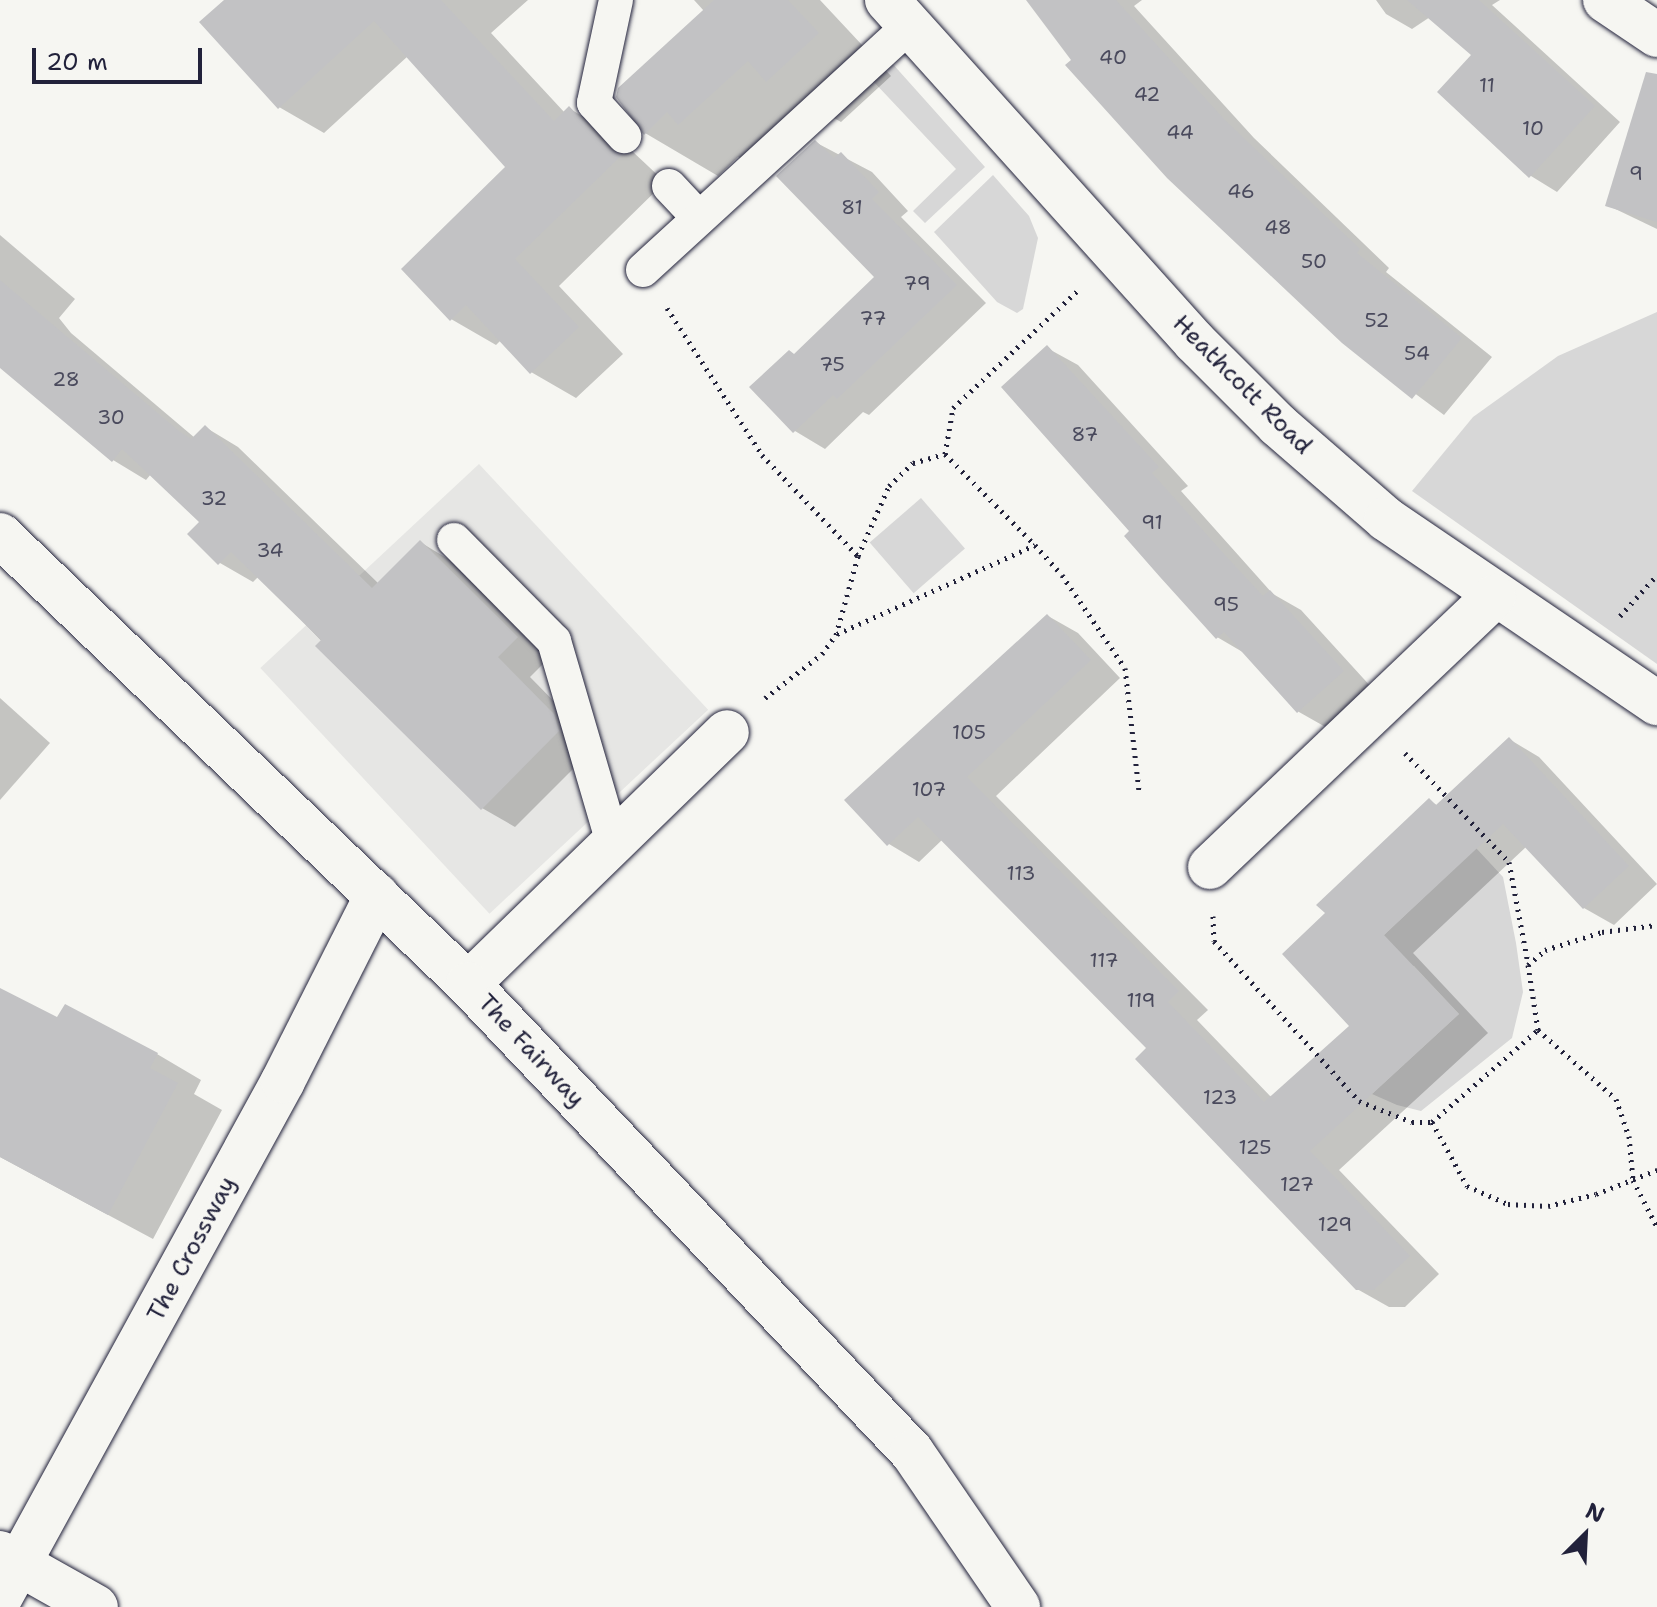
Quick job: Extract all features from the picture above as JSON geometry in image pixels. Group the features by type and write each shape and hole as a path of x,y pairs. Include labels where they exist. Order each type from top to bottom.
{"street":[{"path":"1605,0 1657,35"},
{"name":"Heathcott Road","path":"898,12 1116,254 1278,425 1386,519 1494,597 1589,653 1657,703"},
{"name":"The Fairway","path":"0,535 468,984 912,1452 1018,1607"},
{"path":"1210,867 1494,597"},
{"path":"468,984 727,732"},
{"name":"The Crossway","path":"7,1571 283,1081 377,895"},
{"path":"7,1571 96,1607"}],"lane":[{"path":"616,0 594,103 624,136"},
{"path":"643,270 699,218 898,12"},
{"path":"669,186 699,218"},
{"path":"454,540 554,641 613,843"}],"path":[{"path":"945,454 953,408 1116,254"},
{"path":"643,270 762,455 858,556"},
{"path":"945,454 1062,575 1125,668 1139,791"},
{"path":"727,732 802,665 822,654 836,635 858,556 889,486 913,463 945,454"},
{"path":"836,635 1035,545"},
{"path":"1370,716 1509,862 1538,1030 1616,1099 1629,1136 1633,1180 1657,1227"},
{"path":"1210,867 1214,941 1359,1101 1399,1119 1432,1122 1538,1030"},
{"path":"1528,965 1545,950 1602,932 1657,925"},
{"path":"1432,1122 1467,1186 1483,1197 1548,1206 1657,1170"}],"shaded area":[{"path":"891,62 985,167 925,223 913,211 956,169 872,80"},
{"path":"993,175 1029,216 1038,238 1023,309 1017,313 997,302 934,232"},
{"path":"1657,312 1657,664 1412,491 1473,417 1558,356"},
{"path":"479,464 708,710 489,914 260,668"},
{"path":"921,498 965,549 914,593 870,543"},
{"path":"1476,848 1503,877 1516,943 1523,992 1512,1038 1421,1111 1397,1105 1372,1094 1459,1014 1414,966 1364,954"}],"building":[{"path":"224,0 441,0 554,121 569,106 609,149 622,155 515,259 579,327 530,374 466,305 450,321 401,269 505,167 374,21 278,109 199,22"},
{"path":"714,0 788,0 819,33 766,82 748,61 678,125 667,112 644,135 616,97 618,88"},
{"path":"1026,0 1116,0 1224,119 1360,249 1357,253 1462,338 1412,399 1342,343 1167,178 1065,65 1071,60"},
{"path":"1407,0 1479,0 1595,106 1529,178 1437,92 1471,55"},
{"path":"1646,72 1657,74 1657,222 1605,206"},
{"path":"815,140 834,158 841,152 879,192 872,199 957,285 837,399 833,395 793,433 749,387 789,350 794,354 874,277 776,176"},
{"path":"0,280 179,431 191,439 205,425 372,588 420,540 518,637 498,657 554,714 559,731 481,810 315,646 321,640 231,552 218,565 187,534 199,522 122,449 112,462 0,368"},
{"path":"1047,345 1159,467 1152,473 1225,555 1263,596 1270,590 1344,671 1297,713 1224,632 1216,639 1124,536 1129,531 1001,387"},
{"path":"1047,614 1091,660 967,777 1179,991 1168,1002 1264,1102 1349,1026 1282,954 1325,913 1316,905 1429,798 1436,805 1509,737 1629,866 1583,909 1503,824 1384,935 1459,1014 1310,1151 1410,1256 1374,1290 1356,1290 1135,1059 1146,1048 918,817 887,846 844,800"},
{"path":"0,988 57,1017 65,1004 158,1053 150,1068 178,1083 108,1215 0,1157"}]}
